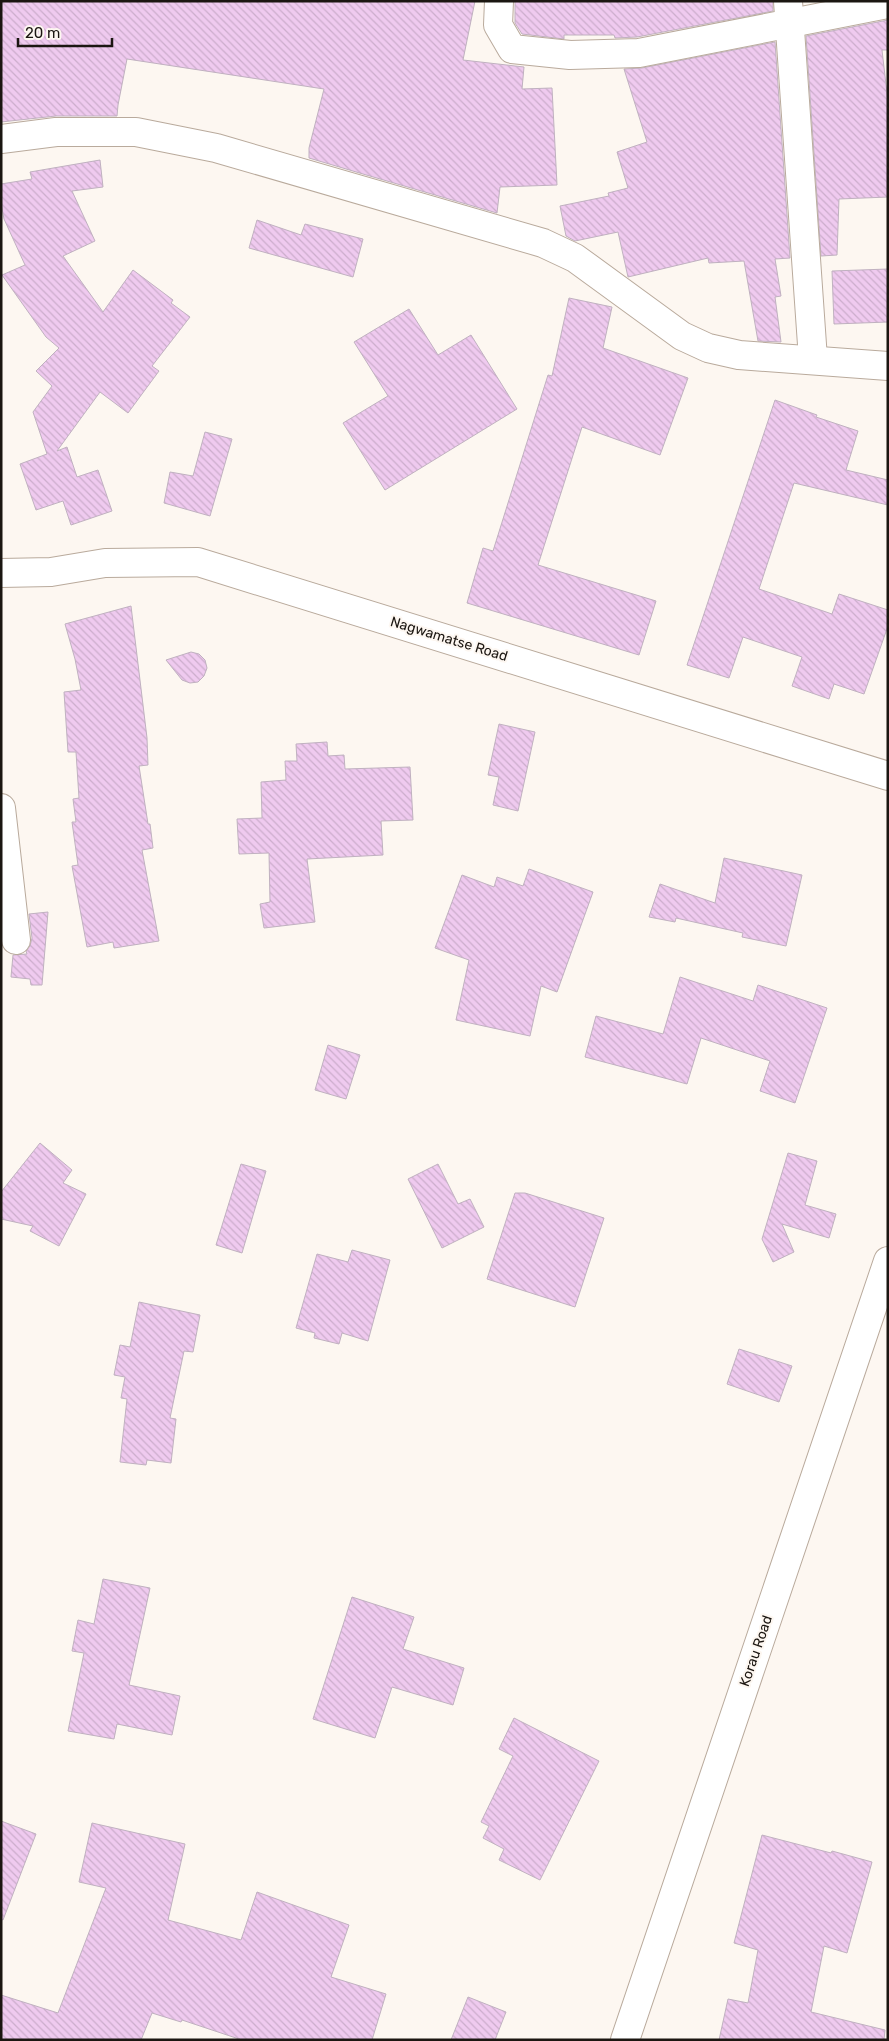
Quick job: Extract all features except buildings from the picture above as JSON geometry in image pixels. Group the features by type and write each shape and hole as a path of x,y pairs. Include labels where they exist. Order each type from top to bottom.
{"street":[{"path":"499,1 498,25 512,50 570,56 639,52 789,11 888,4"},
{"path":"789,11 813,359"},
{"path":"1,139 56,132 136,132 216,148 543,243 575,258 682,336 708,348 740,355 888,366"},
{"name":"Nagwamatse Road","path":"1,573 51,572 105,563 198,562 888,776"},
{"path":"1,808 16,940"},
{"name":"Korau Road","path":"625,2040 888,1262"}]}
